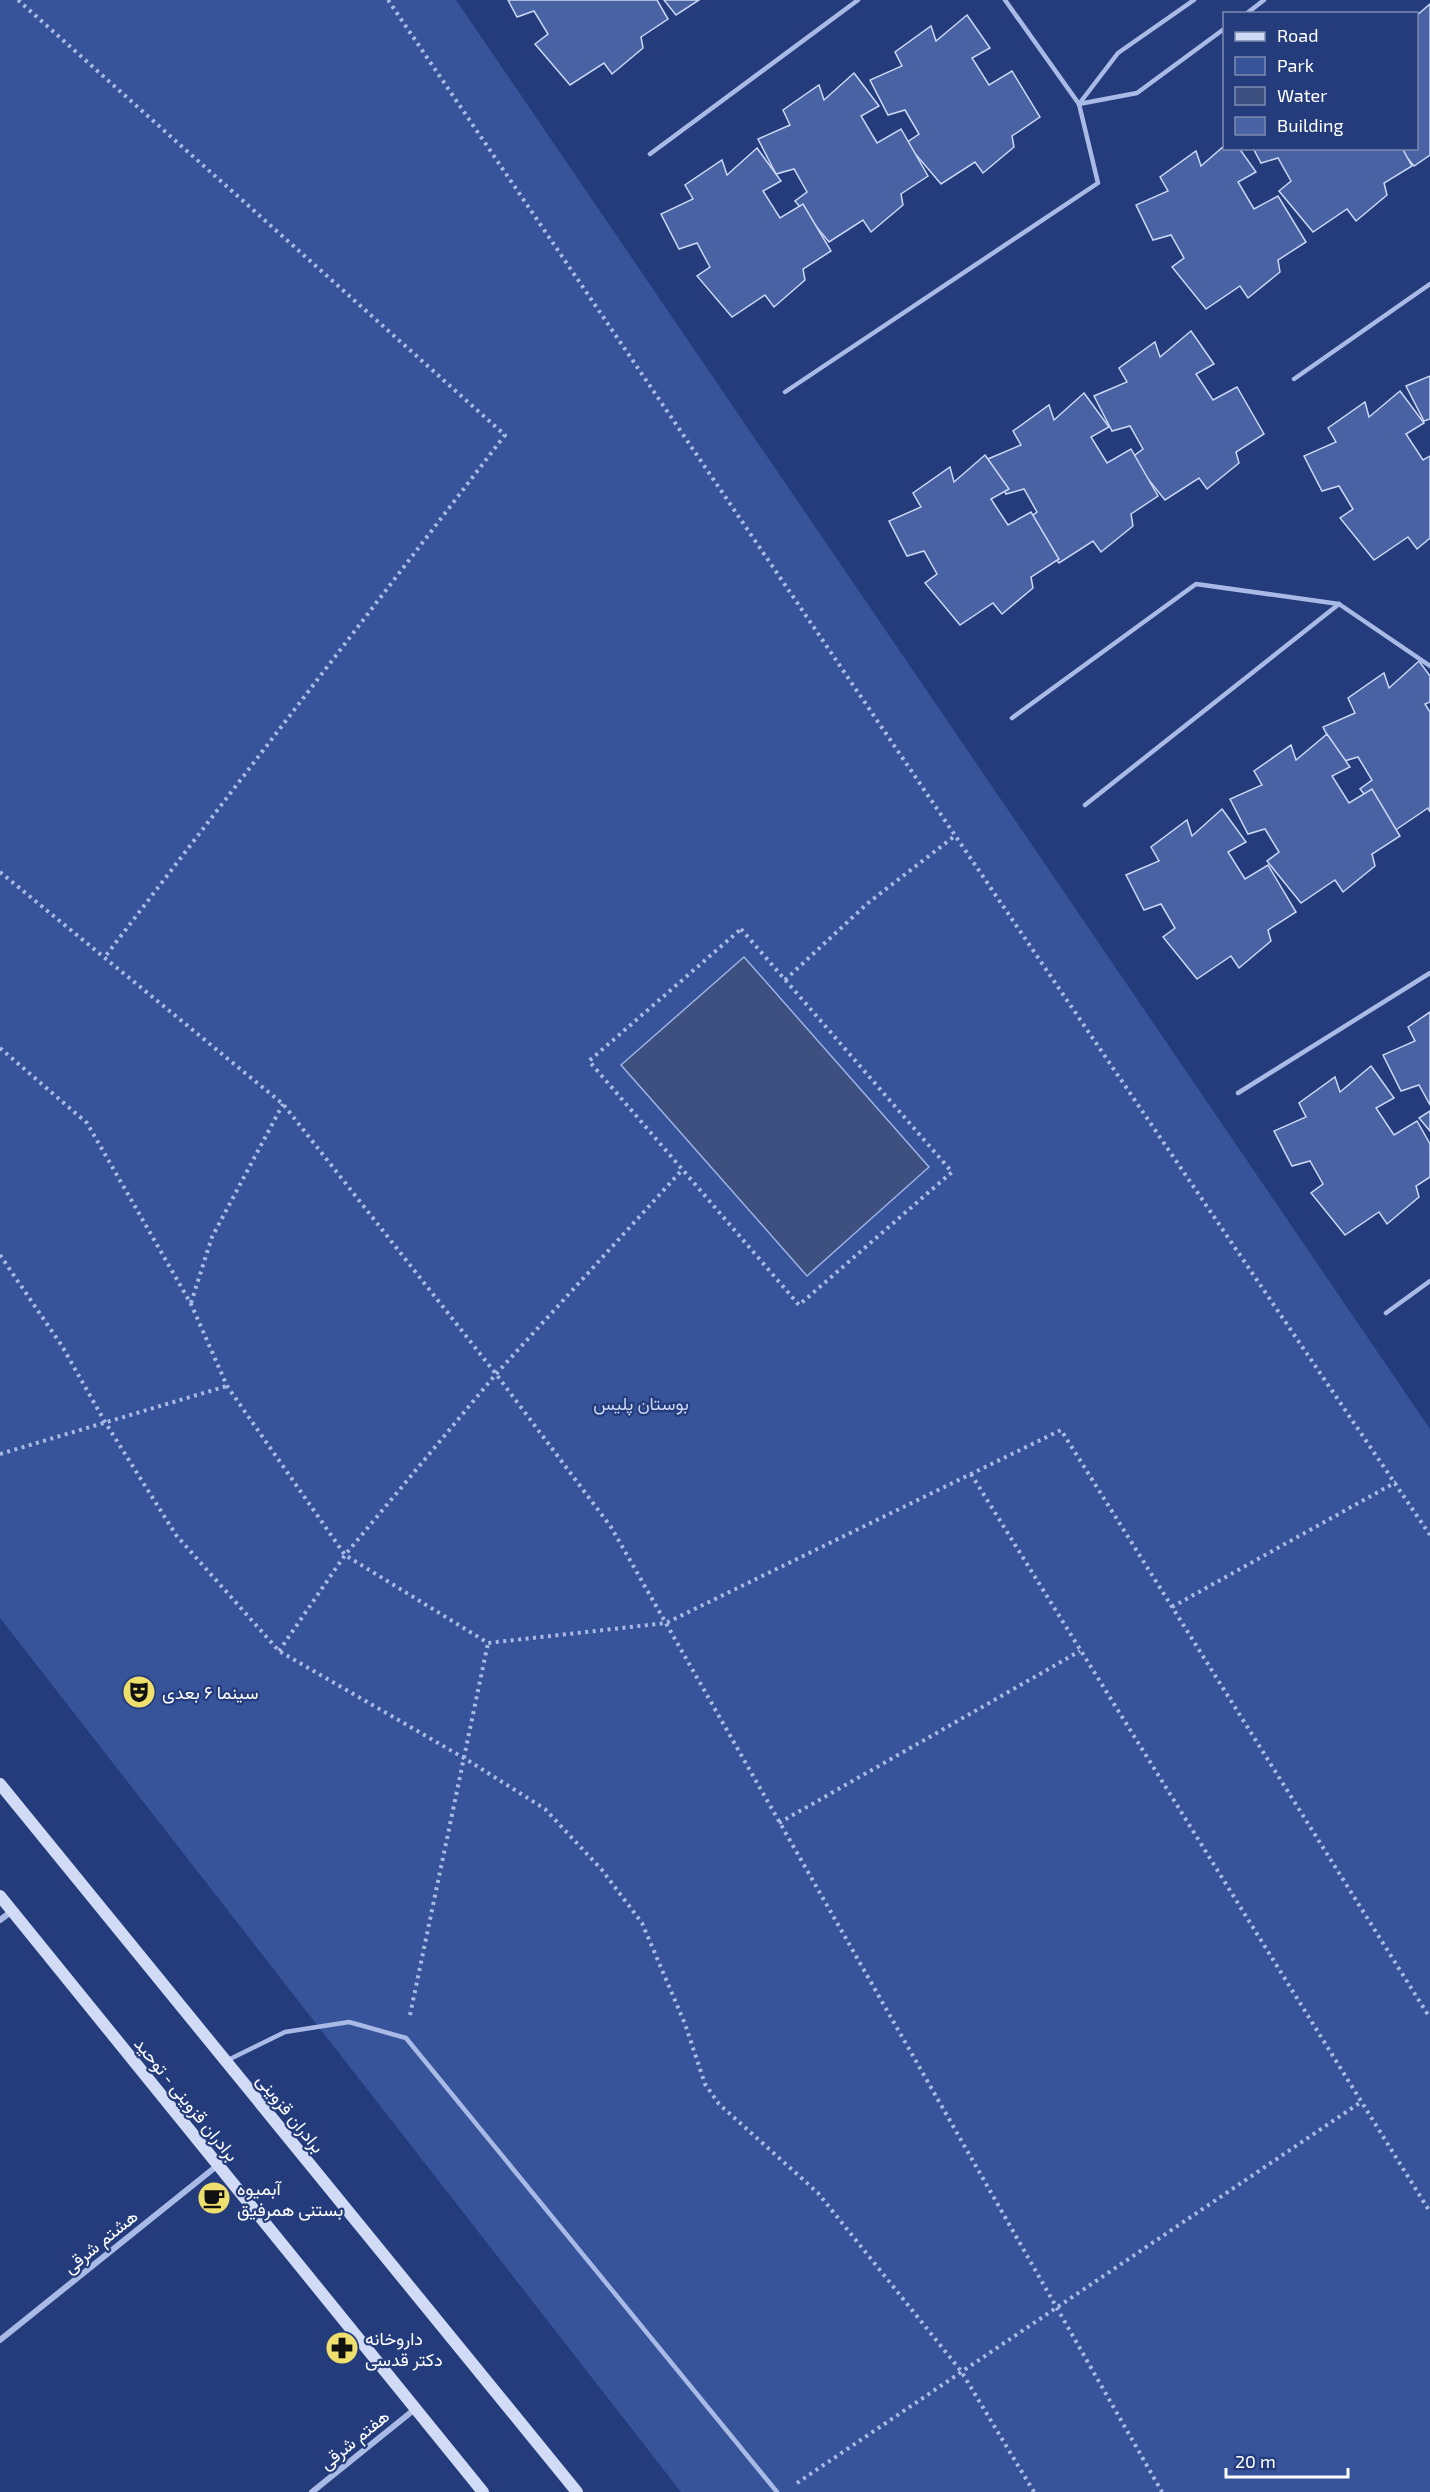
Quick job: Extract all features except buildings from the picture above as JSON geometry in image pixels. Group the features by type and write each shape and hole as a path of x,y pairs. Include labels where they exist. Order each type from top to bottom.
{"main road":[{"name":"برادران قزوینی","path":"0,1784 576,2492"},
{"name":"برادران قزوینی - توحید","path":"0,1896 483,2492"}],"street":[{"path":"0,1920 12,1911"},
{"name":"هشتم شرقی","path":"0,2340 218,2165"},
{"name":"هفتم شرقی","path":"312,2492 415,2408"}],"lane":[{"path":"650,154 858,0"},
{"path":"784,392 1098,183 1079,104 1005,0"},
{"path":"1079,104 1118,52 1194,0"},
{"path":"1249,12 1264,0"},
{"path":"1079,104 1137,93 1223,30"},
{"path":"1294,379 1430,284"},
{"path":"1012,718 1196,584 1339,604 1430,666"},
{"path":"1085,805 1339,604"},
{"path":"1238,1093 1430,972"},
{"path":"1386,1313 1430,1281"},
{"path":"226,2061 285,2032 349,2022 405,2038 777,2492"}],"path":[{"path":"18,0 505,435 104,958"},
{"path":"388,0 1430,1535"},
{"path":"785,980 868,903 956,835"},
{"path":"0,872 284,1104 496,1374 611,1527 1162,2492"},
{"path":"741,929 785,980 952,1172 799,1305 589,1061 741,929"},
{"path":"0,1048 87,1124 191,1304 227,1386 345,1555 488,1643 666,1623 1061,1430 1430,2018"},
{"path":"191,1304 212,1237 284,1104"},
{"path":"279,1651 345,1555 496,1374 682,1170"},
{"path":"0,1255 62,1346 105,1422 176,1535 279,1651 464,1758 545,1809 602,1870 642,1923 685,2024 705,2084 719,2104 818,2193 960,2371 1034,2492"},
{"path":"0,1454 227,1386"},
{"path":"970,1474 1430,2212"},
{"path":"1172,1606 1396,1482"},
{"path":"405,2038 488,1643"},
{"path":"779,1823 1080,1651"},
{"path":"794,2485 1361,2102"}],"green space":[{"name":"بوستان پلیس","path":"0,0 456,0 1430,1429 1430,2492 681,2492 0,1618"}],"water":[{"path":"744,957 929,1167 807,1276 621,1065"}],"place":[{"name":"سینما ۶ بعدی","path":"139,1692"},
{"name":"آبمیوه بستنی همرفیق","path":"214,2198"},
{"name":"داروخانه دکتر قدسی","path":"342,2348"}]}
